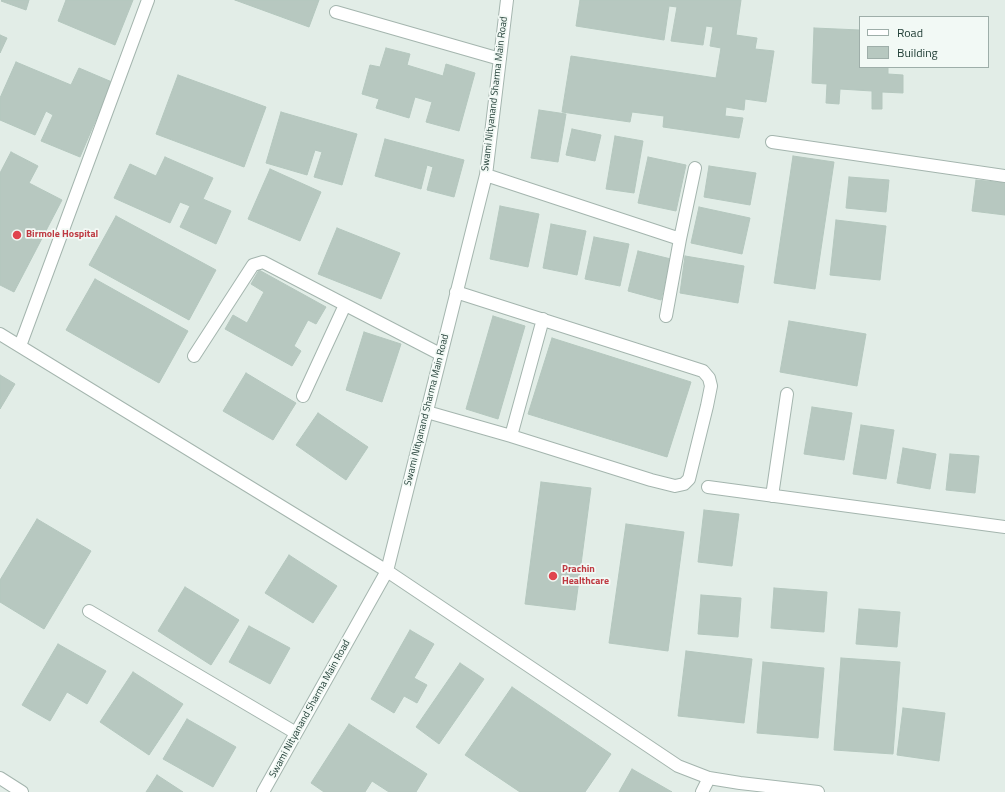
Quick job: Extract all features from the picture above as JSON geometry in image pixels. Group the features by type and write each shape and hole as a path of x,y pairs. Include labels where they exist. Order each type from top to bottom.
{"street":[{"path":"20,346 148,0"},
{"name":"Swami Nityanand Sharma Main Road","path":"263,792 387,571 440,354 486,175 507,0"},
{"path":"336,12 500,59"},
{"path":"772,142 1005,176"},
{"path":"666,316 695,168"},
{"path":"486,175 680,239"},
{"path":"194,356 253,265 263,262 440,354"},
{"path":"427,412 511,436 661,483 675,486 684,484 689,479 711,386 709,378 703,371 456,292"},
{"path":"303,396 345,305"},
{"path":"511,436 543,319"},
{"path":"0,334 387,571 678,766 709,778 818,792"},
{"path":"772,496 787,394"},
{"path":"708,488 1005,527"},
{"path":"89,611 296,733"},
{"path":"0,778 22,792"},
{"path":"702,792 709,778"}],"building":[{"path":"29,0 26,10 1,1"},
{"path":"66,0 133,0 115,45 58,21"},
{"path":"235,0 319,0 309,27"},
{"path":"580,0 741,0 736,35 757,38 755,49 774,51 766,102 745,99 744,110 726,107 725,116 743,118 739,138 663,127 664,116 632,112 630,122 562,112 571,56 716,78 721,48 710,46 713,27 706,26 703,45 671,41 677,7 669,6 664,40 576,26"},
{"path":"814,28 859,30 859,68 888,68 888,74 903,75 903,93 882,92 882,109 872,109 872,91 840,89 839,104 826,103 827,84 812,83"},
{"path":"0,35 7,38 0,53"},
{"path":"386,48 410,54 407,65 443,76 446,64 475,73 459,131 426,122 432,102 415,97 409,118 376,108 379,99 362,94 370,65 380,67"},
{"path":"16,62 71,85 79,68 112,82 80,157 41,141 53,115 46,111 35,135 0,120 0,98"},
{"path":"178,75 266,107 244,167 156,134"},
{"path":"539,110 566,114 558,162 531,158"},
{"path":"281,112 357,134 342,185 314,177 322,152 315,150 307,175 266,163"},
{"path":"572,129 601,135 595,161 566,155"},
{"path":"615,136 643,141 634,193 606,189"},
{"path":"385,139 464,160 454,197 427,190 433,167 427,165 421,189 375,176"},
{"path":"11,152 38,166 29,183 62,200 14,292 0,285 0,173"},
{"path":"793,156 834,162 815,289 774,283"},
{"path":"165,157 213,178 203,199 231,211 216,244 180,227 190,206 180,202 170,223 114,198 130,164 156,176"},
{"path":"648,157 686,165 676,211 638,203"},
{"path":"709,166 756,173 750,205 704,197"},
{"path":"270,169 321,192 300,241 248,219"},
{"path":"849,177 889,180 886,212 846,208"},
{"path":"976,180 1005,183 1005,215 972,211"},
{"path":"500,206 539,214 528,267 490,259"},
{"path":"699,207 750,218 742,254 691,243"},
{"path":"116,216 216,270 189,320 89,265"},
{"path":"836,220 886,226 880,280 830,275"},
{"path":"551,224 586,231 577,275 543,268"},
{"path":"337,228 400,253 381,299 318,274"},
{"path":"594,237 629,244 620,286 585,279"},
{"path":"638,251 671,259 661,300 628,291"},
{"path":"685,256 744,266 738,303 680,293"},
{"path":"259,270 326,307 316,324 308,320 294,346 301,351 292,366 225,329 233,315 247,323 264,292 251,284"},
{"path":"95,279 188,331 159,383 66,330"},
{"path":"493,316 525,326 498,419 466,409"},
{"path":"789,321 866,334 857,386 780,372"},
{"path":"364,332 401,344 382,402 346,390"},
{"path":"552,338 691,382 667,457 528,414"},
{"path":"246,373 296,403 273,440 223,411"},
{"path":"0,375 15,384 0,409"},
{"path":"812,407 852,413 844,460 804,454"},
{"path":"318,413 368,447 346,480 296,445"},
{"path":"861,425 894,430 886,479 853,474"},
{"path":"903,448 936,454 930,489 897,483"},
{"path":"950,454 979,456 975,493 946,490"},
{"path":"541,482 591,488 575,610 525,604"},
{"path":"704,510 739,514 732,566 698,562"},
{"path":"37,519 91,551 44,629 0,602 0,580"},
{"path":"626,524 684,532 668,651 609,643"},
{"path":"289,555 337,586 313,623 265,593"},
{"path":"185,587 239,620 211,665 158,631"},
{"path":"774,588 827,592 824,632 771,628"},
{"path":"701,595 741,598 738,637 698,634"},
{"path":"859,609 900,612 897,647 856,644"},
{"path":"249,626 290,648 270,684 229,662"},
{"path":"410,630 434,644 414,678 427,685 417,703 404,696 394,713 371,699"},
{"path":"58,644 106,671 87,704 67,692 50,721 22,705"},
{"path":"686,651 752,659 744,723 678,716"},
{"path":"841,658 900,662 893,754 834,750"},
{"path":"763,662 824,668 818,738 757,733"},
{"path":"460,663 484,679 439,744 416,727"},
{"path":"133,672 183,704 149,755 100,722"},
{"path":"512,687 611,754 585,792 520,792 465,755"},
{"path":"903,708 945,713 939,761 897,755"},
{"path":"187,719 236,747 213,787 163,759"},
{"path":"349,724 427,774 416,792 389,792 372,781 365,792 324,792 311,783"},
{"path":"632,769 672,792 619,792"},
{"path":"157,775 183,792 146,792"}],"place":[{"name":"Birmole Hospital","path":"17,235"},
{"name":"Prachin Healthcare","path":"553,576"}]}
